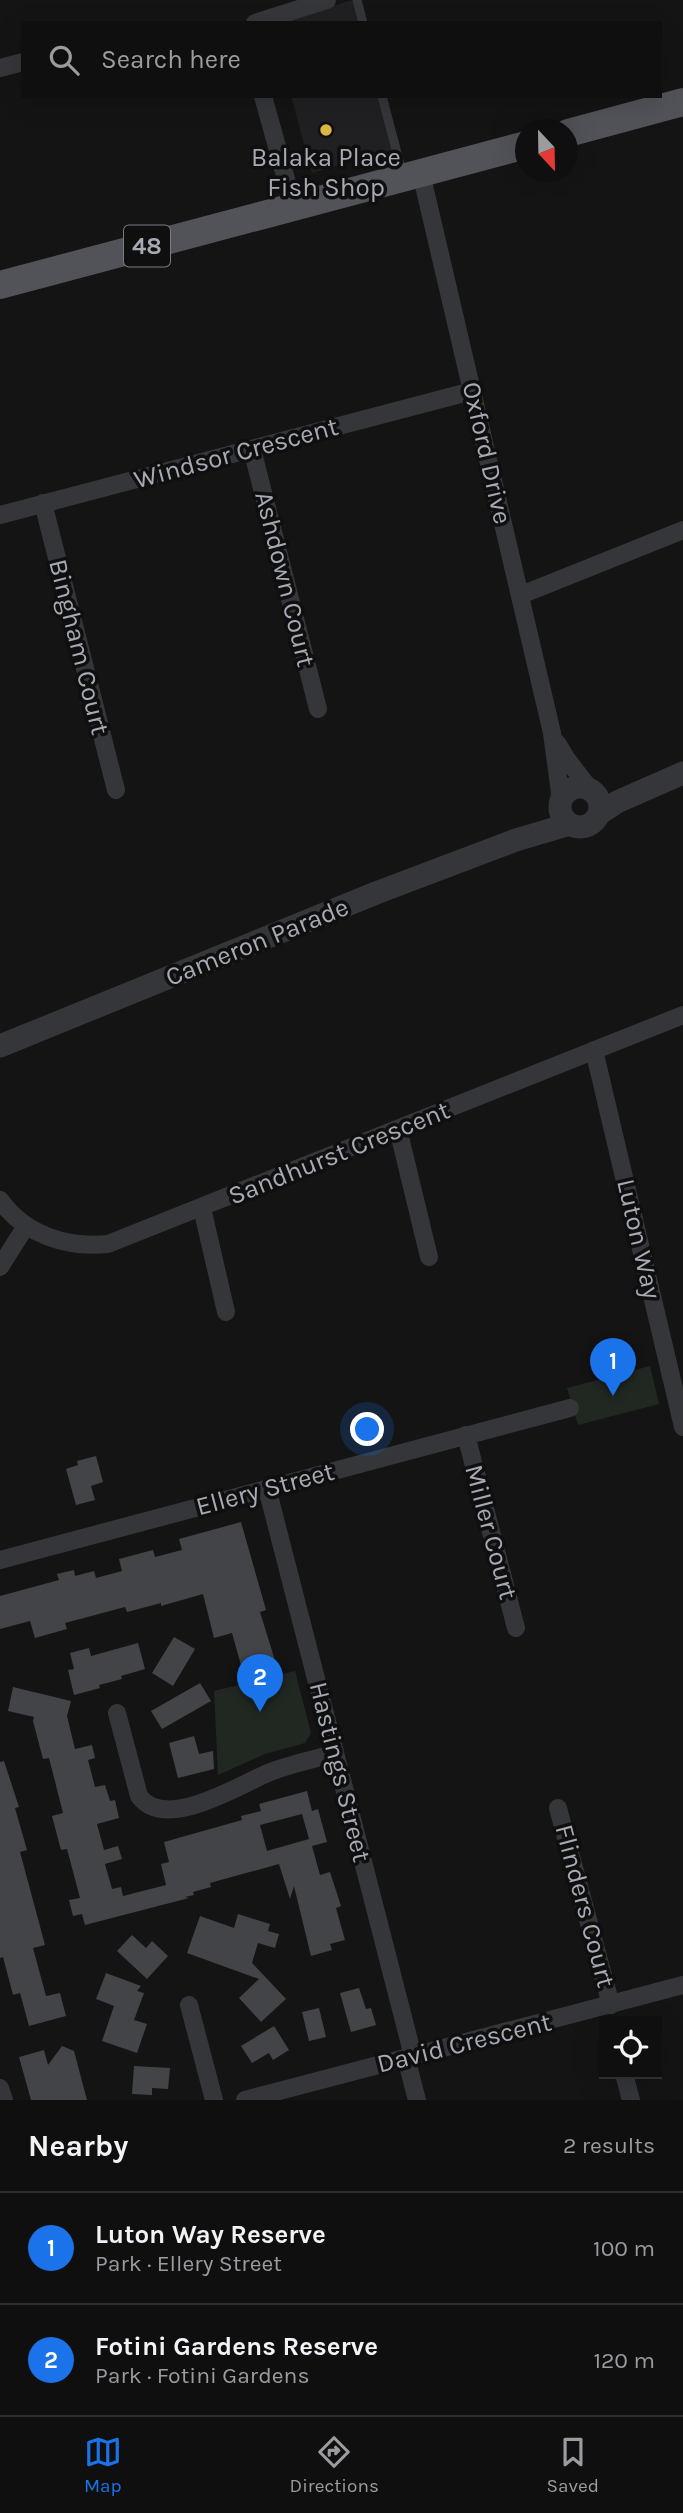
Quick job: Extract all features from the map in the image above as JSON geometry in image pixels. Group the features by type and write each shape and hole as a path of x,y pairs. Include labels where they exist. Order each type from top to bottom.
{"main road":[{"path":"578,130 683,102"},
{"name":"48","path":"0,285 515,148"}],"street":[{"path":"261,21 327,0"},
{"path":"0,68 21,63"},
{"path":"264,98 294,208"},
{"name":"Oxford Drive","path":"412,175 472,391 521,595 552,733 564,810"},
{"name":"Windsor Crescent","path":"0,515 472,391"},
{"name":"Ashdown Court","path":"252,449 318,709"},
{"name":"Bingham Court","path":"43,503 116,790"},
{"path":"521,595 683,530"},
{"name":"Oxford Drive","path":"552,733 594,798"},
{"path":"594,798 587,826 564,810 569,790 576,787 594,798 617,802 683,773"},
{"name":"Cameron Parade","path":"0,1046 376,893 516,840 564,810"},
{"name":"Sandhurst Crescent","path":"0,1200 26,1226 61,1242 108,1244 683,1015"},
{"name":"Luton Way","path":"594,1050 677,1375 683,1427"},
{"path":"398,1129 429,1257"},
{"path":"202,1208 226,1312"},
{"path":"0,1267 26,1226"},
{"name":"Ellery Street","path":"0,1560 570,1408"},
{"name":"Miller Court","path":"467,1435 516,1628"},
{"name":"Hastings Street","path":"267,1488 410,2057 417,2100"},
{"path":"117,1713 139,1796 148,1805 162,1811 211,1799 279,1769 335,1754"},
{"name":"Flinders Court","path":"558,1808 609,2011"},
{"name":"David Crescent","path":"245,2100 410,2057 609,2011 683,1985"},
{"path":"189,2005 214,2100"},
{"path":"625,2079 631,2100"}],"lane":[{"path":"357,0 362,21"},
{"path":"383,98 412,175"}],"shaded area":[{"path":"353,0 360,21 280,21"},
{"path":"292,98 383,98 397,149 312,173"},
{"path":"650,1366 659,1404 578,1425 567,1388"},
{"path":"295,1671 311,1733 305,1743 265,1754 218,1775 214,1691"}],"building":[{"path":"96,1456 103,1482 91,1486 95,1500 76,1505 66,1469 78,1465 77,1461"},
{"path":"241,1522 266,1610 260,1612 277,1667 244,1676 232,1633 214,1638 203,1594 127,1612 125,1607 65,1623 67,1629 35,1638 30,1621 0,1629 0,1596 59,1580 57,1574 74,1570 75,1576 94,1571 96,1578 122,1571 119,1559 153,1550 155,1557 182,1550 179,1539"},
{"path":"174,1637 195,1649 173,1686 152,1673"},
{"path":"138,1643 145,1669 99,1685 100,1688 74,1695 68,1670 74,1669 70,1653 89,1648 91,1656"},
{"path":"200,1683 211,1701 162,1729 151,1711"},
{"path":"13,1687 71,1701 67,1716 75,1749 92,1745 95,1758 88,1760 95,1787 105,1785 110,1801 115,1800 119,1818 97,1824 104,1850 118,1846 122,1859 105,1864 112,1889 121,1887 123,1896 166,1885 161,1864 169,1862 164,1842 242,1820 241,1816 261,1811 259,1804 307,1791 312,1811 318,1809 327,1842 312,1846 320,1875 330,1872 341,1906 336,1908 345,1940 330,1944 332,1950 311,1956 294,1886 290,1899 279,1864 210,1883 211,1887 185,1897 189,1898 85,1925 82,1914 73,1916 69,1900 80,1898 67,1849 61,1850 52,1816 63,1813 49,1758 43,1759 34,1717 8,1711","holes":["302,1814 309,1839 267,1851 260,1825"]},
{"path":"194,1736 199,1754 213,1751 214,1769 178,1778 169,1743"},
{"path":"4,1761 19,1807 15,1808 27,1850 20,1852 45,1945 33,1948 46,1996 60,1993 66,2016 29,2026 20,1993 13,1995 3,1957 0,1958 0,1762"},
{"path":"238,1914 270,1924 268,1931 279,1934 275,1948 258,1943 252,1963 286,1999 261,2022 239,1998 259,1979 187,1953 200,1916 234,1928"},
{"path":"132,1935 146,1948 152,1941 168,1956 147,1979 117,1951"},
{"path":"106,1973 141,1986 137,1991 144,1993 134,2020 147,2024 137,2053 102,2041 114,2006 96,1999"},
{"path":"359,1988 366,2009 371,2008 376,2025 351,2032 340,1993"},
{"path":"319,2008 326,2037 309,2041 302,2012"},
{"path":"274,2026 289,2050 273,2060 269,2053 252,2063 241,2046"},
{"path":"62,2046 74,2051 87,2100 31,2100 19,2057 44,2050 48,2065"},
{"path":"134,2066 170,2068 168,2089 152,2088 152,2095 132,2094"}],"place":[{"name":"Balaka Place Fish Shop","path":"326,130"},
{"name":"Luton Way Reserve","path":"613,1396"},
{"name":"Fotini Gardens Reserve","path":"260,1712"}]}
